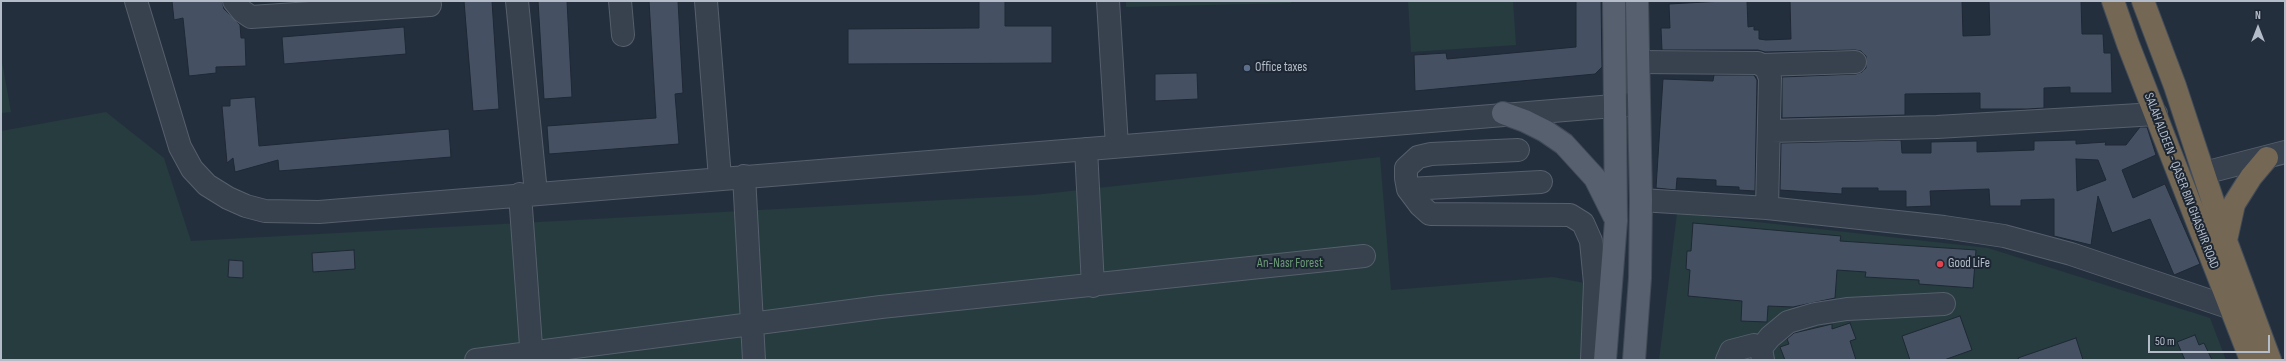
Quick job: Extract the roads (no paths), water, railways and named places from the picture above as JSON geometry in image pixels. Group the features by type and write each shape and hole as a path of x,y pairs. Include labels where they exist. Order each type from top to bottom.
{"highway":[{"name":"SALAH ALDEEN - QASER BIN GHASHIR ROAD","path":"2113,1 2251,360"},
{"name":"SALAH ALDEEN - QASER BIN GHASHIR ROAD","path":"2143,1 2175,86 2226,241 2270,360"},
{"path":"2226,241 2234,204 2251,177 2276,155"}],"main road":[{"path":"1605,360 1616,221 1614,1"},
{"path":"1634,360 1640,278 1641,200 1637,1"},
{"path":"1503,113 1546,131 1564,144 1595,178 1616,221"}],"street":[{"path":"136,1 180,147 192,169 208,185 228,198 246,206 265,211 319,212 1503,113 1638,104"},
{"path":"234,1 242,11 251,17 430,6"},
{"path":"517,1 528,194 532,356"},
{"path":"620,1 624,35"},
{"path":"706,1 720,178"},
{"path":"1108,1 1117,146"},
{"path":"1638,62 1758,63 1762,65 1855,62"},
{"path":"1762,65 1770,78 1770,132 1767,208"},
{"path":"1770,132 1937,127 2156,114"},
{"path":"1086,149 1093,286"},
{"path":"1518,150 1431,154 1418,157 1406,168 1408,189 1420,205 1430,214 1570,215 1583,224 1592,241 1595,283 1592,360"},
{"path":"2204,173 2276,155"},
{"path":"744,176 754,360"},
{"path":"1408,189 1541,182"},
{"path":"1641,200 1767,208 1944,227 2004,236 2071,254 2231,308"},
{"path":"476,360 532,356 881,307 1093,286 1364,256"},
{"path":"1727,360 1731,351 1743,346 1754,345 1762,354 1770,337 1788,322 1815,314 1846,309 1944,304"}],"place":[{"name":"Office taxes","path":"1247,68"},
{"name":"Good LiFe","path":"1940,264"}],"park label":[{"name":"An-Nasr Forest","path":"1290,264"}]}
